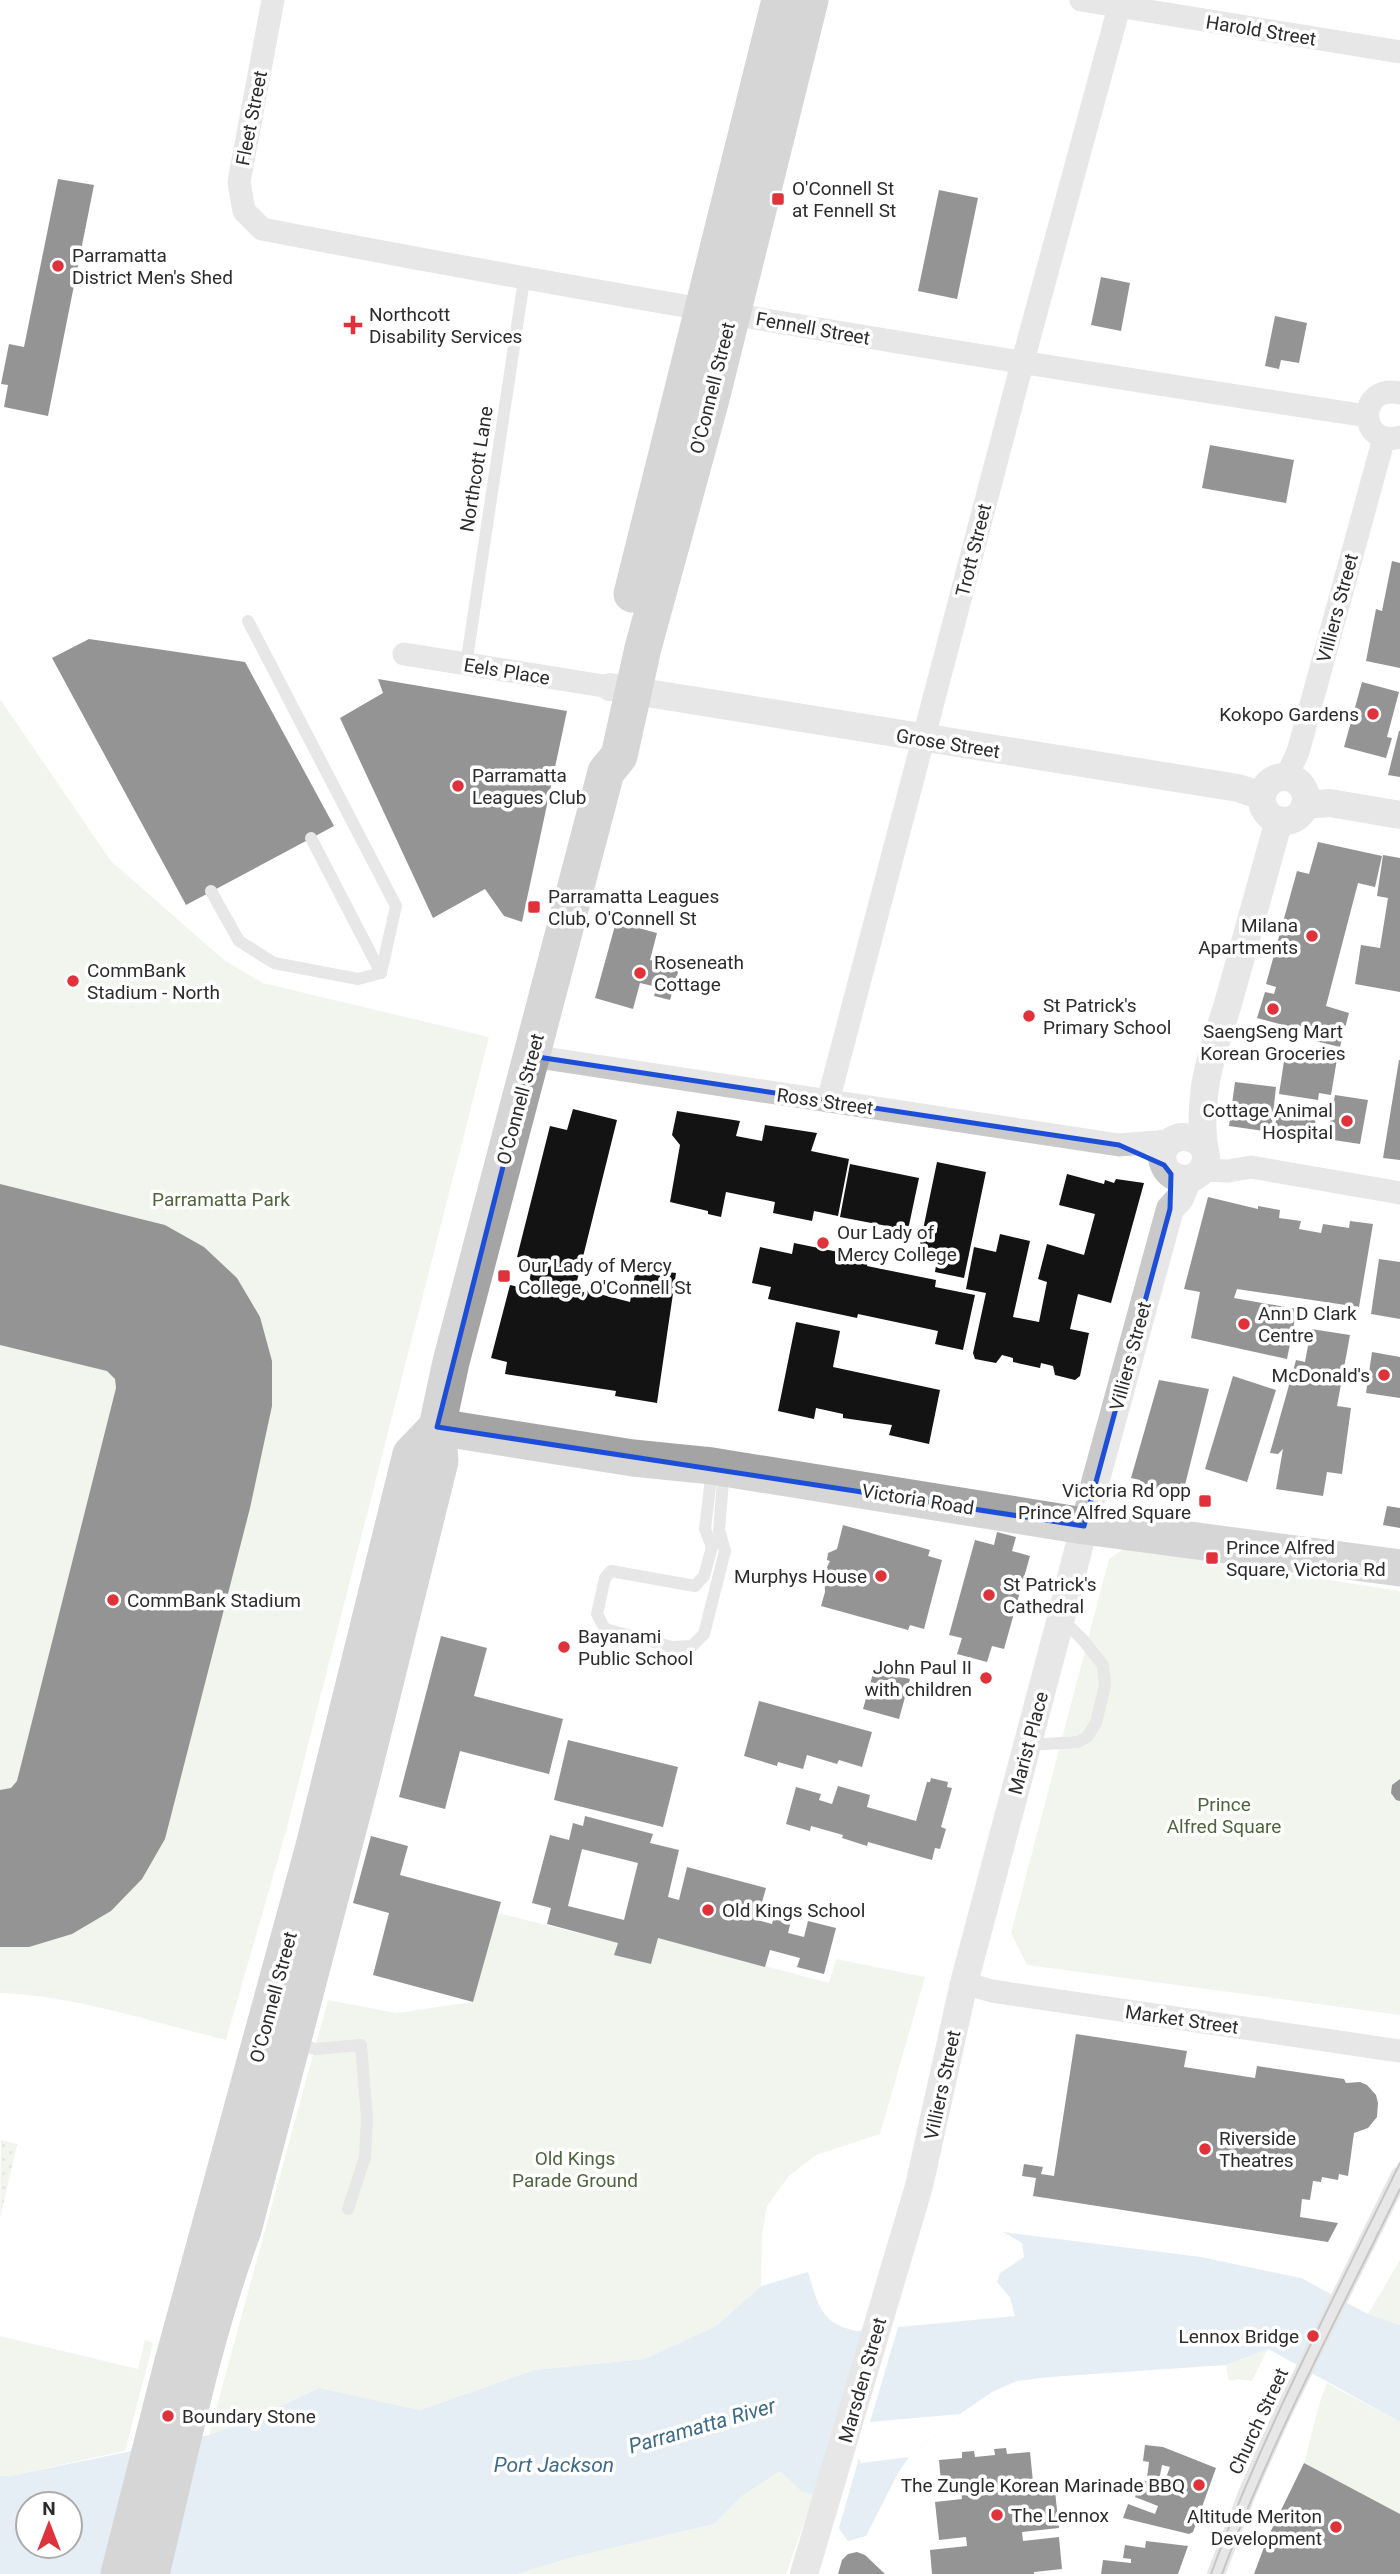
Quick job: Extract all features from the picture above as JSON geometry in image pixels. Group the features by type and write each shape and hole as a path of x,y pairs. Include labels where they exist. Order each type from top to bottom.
{"main road":[{"name":"O'Connell Street","path":"119,2574 187,2368 243,2230 293,2042 440,1461 438,1419 606,772 619,756 622,689 643,648 711,399 717,313 780,0"},
{"name":"O'Connell Street","path":"717,313 810,0"},
{"name":"O'Connell Street","path":"151,2574 187,2368 411,1454 438,1419"},
{"name":"Victoria Road","path":"438,1419 634,1458 1087,1514 1400,1549"},
{"name":"Victoria Road","path":"438,1419 693,1442 1400,1568"}],"street":[{"name":"Fleet Street","path":"262,229 244,211 239,182 273,0"},
{"name":"Harold Street","path":"1081,0 1120,3 1400,52"},
{"name":"Trott Street","path":"828,1101 1022,363 1120,3"},
{"name":"Fennell Street","path":"262,229 717,313 1367,416"},
{"path":"1392,438 1371,428 1367,416 1368,407 1378,395 1385,392 1400,393"},
{"name":"Villiers Street","path":"1286,777 1298,752 1392,438"},
{"name":"Eels Place","path":"404,654 622,689"},
{"name":"Grose Street","path":"622,689 1238,788 1262,796"},
{"path":"1286,777 1294,779 1303,789 1305,805 1295,818 1279,820 1266,813 1262,796 1269,783 1286,777"},
{"path":"1305,805 1330,803 1400,815"},
{"path":"1279,820 1205,1086 1188,1116 1186,1158 1230,1155 1251,1167 1400,1193"},
{"name":"Ross Street","path":"531,1056 1119,1145 1144,1161 1186,1158"},
{"name":"Villiers Street","path":"1087,1514 1170,1209 1168,1199 1186,1158"},
{"name":"Marist Place","path":"964,1983 1087,1514"},
{"name":"Villiers Street","path":"919,2186 964,1983"},
{"name":"Market Street","path":"964,1983 992,1991 1400,2051"},
{"name":"Church Street","path":"1216,2574 1248,2491 1281,2417 1400,2175"},
{"name":"Marsden Street","path":"804,2574 919,2186"}],"lane":[{"name":"Northcott Lane","path":"466,665 524,279"},
{"path":"248,621 396,906 381,973"},
{"path":"311,838 381,973"},
{"path":"211,891 239,941 274,963 358,979 381,973"},
{"path":"695,1586 704,1576 712,1547 705,1530 718,1467"},
{"path":"712,1601 708,1589 611,1571 604,1578 597,1614 605,1629 672,1647 692,1646 704,1634 712,1601 724,1551 719,1530 718,1467"},
{"path":"1027,1745 1078,1742 1087,1737 1096,1723 1105,1685 1103,1665 1061,1619"},
{"path":"293,2042 315,2049 361,2045 367,2117 365,2157 348,2210"}],"highlighted area":[{"path":"531,1056 1119,1145 1164,1165 1171,1174 1170,1209 1084,1526 437,1427"}],"green space":[{"name":"Parramatta Park","path":"0,699 111,861 224,960 263,983 489,1037 286,1831 226,2040 85,2004 0,1993"},
{"name":"Prince Alfred Square","path":"1125,1548 1400,1591 1400,2015 1027,1965 1011,1933 1109,1559"},
{"name":"Old Kings Parade Ground","path":"498,1913 618,1943 615,1955 651,1964 658,1938 829,1983 836,1959 925,1977 880,2134 816,2155 789,2176 767,2206 762,2235 761,2286 716,2326 644,2359 534,2370 420,2410 320,2388 209,2435 328,2000 396,2013 473,2002"},
{"path":"1,2140 17,2144 0,2219"},
{"path":"1400,2260 1400,2325 1368,2314"},
{"path":"0,2336 138,2369 145,2340 153,2343 125,2451 0,2476"},
{"path":"1268,2349 1252,2381 1229,2381 1226,2365"},
{"path":"1327,2383 1400,2422 1400,2514 1304,2463"},
{"path":"780,2470 802,2492 814,2495 786,2574 517,2574 570,2558 714,2524 742,2496"}],"water":[{"name":"Port Jackson","path":"1003,2232 1201,2257 1301,2278 1368,2314 1400,2325 1400,2422 1268,2349 1226,2365 1050,2377 1017,2381 992,2392 960,2414 909,2457 866,2536 848,2541 814,2495 802,2492 780,2471 742,2496 714,2524 570,2558 517,2574 0,2574 0,2476 209,2435 320,2388 420,2410 534,2370 644,2359 716,2326 761,2286 808,2272 822,2311 835,2323 857,2331 1015,2316 1010,2298 997,2282 1000,2273 1024,2257 1022,2243"}],"pier":[{"path":"899,2324 870,2422 960,2414 909,2457 861,2463 859,2458 838,2531 813,2499 863,2327"}],"building":[{"path":"58,179 94,185 48,416 4,407 8,385 1,384 9,344 24,347"},
{"path":"939,190 978,198 957,299 918,291"},
{"path":"1101,277 1130,283 1121,331 1091,325"},
{"path":"1275,316 1307,323 1299,363 1281,360 1279,369 1265,366"},
{"path":"1210,445 1294,460 1286,503 1202,488"},
{"path":"1392,561 1400,563 1400,668 1366,661 1376,609 1382,611"},
{"path":"89,639 245,662 334,826 186,905 52,658"},
{"path":"378,679 567,711 522,922 504,916 485,889 433,918 340,718 383,693"},
{"name":"Kokopo Gardens","path":"1362,682 1399,692 1387,737 1392,738 1386,758 1344,747"},
{"path":"1400,731 1400,777 1388,775"},
{"name":"Milana Apartments","path":"1318,842 1382,856 1375,887 1358,883 1326,1006 1349,1013 1340,1047 1311,1040 1314,1029 1300,1026 1299,1029 1257,1018 1265,992 1274,994 1276,987 1266,984 1297,871 1309,874"},
{"path":"1383,855 1400,858 1400,992 1355,984 1361,945 1380,948 1388,898 1377,896"},
{"name":"Roseneath Cottage","path":"616,922 657,933 650,960 660,963 660,956 681,962 670,1000 654,996 657,987 640,983 633,1009 595,998"},
{"path":"1286,1048 1337,1059 1331,1095 1319,1093 1318,1100 1279,1094"},
{"path":"1400,1060 1400,1160 1383,1158"},
{"path":"1235,1082 1276,1087 1271,1132 1229,1126"},
{"name":"Cottage Animal Hospital","path":"1335,1095 1368,1100 1360,1144 1327,1139"},
{"path":"1279,1104 1317,1110 1313,1137 1274,1131"},
{"path":"573,1109 617,1120 574,1293 583,1295 584,1290 630,1302 636,1268 676,1273 657,1403 615,1396 616,1391 505,1374 507,1362 491,1358 510,1285 528,1289 531,1272 520,1270 523,1258 517,1257 550,1126 567,1130"},
{"path":"677,1111 740,1121 736,1136 762,1141 765,1125 817,1133 811,1151 849,1159 838,1216 814,1211 812,1221 773,1213 775,1202 726,1192 721,1217 670,1202 680,1145 672,1135"},
{"path":"937,1162 986,1172 964,1278 935,1272 938,1253 919,1249"},
{"path":"850,1164 919,1178 908,1230 840,1217"},
{"path":"1067,1174 1104,1184 1105,1180 1114,1183 1116,1179 1144,1183 1111,1303 1078,1294 1070,1329 1089,1333 1080,1376 1075,1380 1055,1375 1053,1366 1041,1363 1040,1368 1013,1362 1013,1358 1002,1355 996,1363 975,1359 973,1353 986,1293 966,1289 974,1247 996,1252 1000,1234 1030,1241 1013,1317 1039,1322 1047,1282 1038,1279 1047,1244 1084,1255 1095,1214 1059,1205"},
{"name":"CommBank Stadium","path":"0,1184 165,1225 204,1247 237,1278 260,1317 272,1361 272,1406 250,1508 165,1839 142,1879 111,1911 72,1934 29,1947 0,1947 0,1790 11,1788 17,1781 116,1388 115,1379 107,1371 0,1345"},
{"path":"1208,1197 1258,1209 1258,1206 1280,1210 1279,1218 1301,1221 1299,1229 1321,1233 1323,1224 1349,1228 1350,1221 1373,1224 1359,1307 1237,1289 1234,1298 1297,1309 1287,1359 1191,1338 1200,1292 1184,1289"},
{"path":"794,1243 868,1258 867,1266 936,1280 935,1287 975,1295 963,1350 935,1344 938,1331 858,1314 857,1318 768,1299 771,1287 752,1283 760,1247 792,1254"},
{"path":"1379,1259 1400,1262 1400,1319 1371,1314"},
{"path":"796,1322 840,1331 833,1367 940,1390 929,1444 889,1435 892,1425 843,1418 843,1414 816,1408 814,1419 778,1411"},
{"path":"1311,1329 1350,1335 1337,1406 1351,1408 1342,1474 1327,1472 1323,1496 1276,1489 1283,1449 1278,1454 1270,1453 1296,1360 1305,1362"},
{"name":"McDonald's","path":"1372,1352 1400,1357 1400,1398 1366,1393"},
{"path":"1233,1376 1276,1390 1247,1482 1205,1469"},
{"path":"1159,1380 1209,1389 1183,1493 1138,1487 1140,1480 1131,1478"},
{"path":"1387,1506 1400,1508 1400,1528 1383,1525"},
{"name":"Murphys House","path":"843,1525 930,1550 928,1556 942,1560 924,1629 910,1625 908,1630 821,1606 825,1592 824,1573 830,1561 827,1560 828,1553 837,1549"},
{"name":"St Patrick's Cathedral","path":"997,1532 1016,1537 1012,1551 1030,1556 1004,1649 992,1646 987,1662 957,1654 962,1638 949,1635 975,1540 994,1545"},
{"path":"441,1636 487,1648 474,1696 563,1719 549,1774 460,1751 445,1809 399,1797"},
{"path":"874,1670 910,1679 899,1719 863,1709"},
{"path":"759,1701 872,1732 862,1767 839,1760 837,1764 807,1755 803,1769 778,1762 777,1766 744,1756"},
{"path":"568,1740 678,1767 663,1827 554,1800"},
{"path":"931,1778 948,1782 947,1787 952,1788 941,1827 946,1829 940,1849 935,1848 932,1860 868,1842 867,1846 842,1838 843,1835 811,1826 810,1831 786,1824 796,1787 821,1794 819,1800 832,1804 838,1786 870,1795 867,1807 916,1821 927,1782 930,1782"},
{"path":"1400,1779 1400,1801 1391,1793 1392,1785"},
{"path":"585,1816 653,1834 650,1843 679,1850 668,1897 679,1900 687,1867 766,1888 757,1920 772,1924 777,1905 794,1909 788,1933 804,1937 808,1921 836,1928 824,1974 797,1967 800,1958 770,1950 765,1967 658,1938 651,1964 614,1955 618,1943 547,1924 551,1908 532,1903 550,1835 569,1840 573,1823 583,1826","holes":["582,1849 638,1863 624,1920 568,1906"]},
{"path":"371,1836 408,1846 400,1875 501,1902 473,2002 373,1975 389,1913 353,1903"},
{"name":"Riverside Theatres","path":"1076,2034 1187,2051 1184,2067 1255,2078 1257,2066 1367,2085 1376,2095 1377,2117 1368,2128 1354,2133 1348,2176 1339,2174 1338,2180 1322,2177 1321,2182 1313,2181 1310,2200 1302,2199 1300,2217 1338,2223 1328,2242 1033,2196 1036,2178 1022,2176 1024,2164 1043,2167 1041,2174 1054,2176"},
{"path":"1145,2445 1163,2447 1216,2468 1193,2532 1189,2534 1123,2518 1128,2504 1155,2514 1158,2506 1135,2497 1142,2480 1165,2487 1167,2484 1164,2483 1170,2467 1162,2465 1159,2480 1147,2478 1149,2462 1143,2461"},
{"name":"The Lennox","path":"1006,2448 1007,2454 1030,2452 1033,2482 1014,2484 1015,2495 1055,2491 1059,2528 1022,2532 1023,2541 1059,2537 1062,2569 1034,2574 932,2574 930,2550 967,2546 966,2537 939,2540 935,2502 962,2499 961,2491 942,2493 939,2460 962,2458 962,2452 974,2451 975,2457 995,2455 994,2449"},
{"name":"Altitude Meriton Development","path":"1304,2463 1400,2514 1400,2574 1254,2574 1267,2539"},
{"path":"1146,2541 1188,2546 1178,2574 1101,2574 1103,2560 1131,2563 1131,2559 1123,2558 1125,2545 1145,2548"},
{"path":"857,2552 865,2555 885,2574 838,2574 842,2560 848,2554"}],"tram line":[{"path":"1211,2574 1276,2417 1400,2163"},
{"path":"1222,2574 1284,2427 1400,2189"}],"place":[{"name":"O'Connell St at Fennell St","path":"778,199"},
{"name":"Parramatta District Men's Shed","path":"58,266"},
{"name":"Northcott Disability Services","path":"353,325"},
{"name":"Kokopo Gardens","path":"1373,714"},
{"name":"Parramatta Leagues Club","path":"458,786"},
{"name":"Parramatta Leagues Club, O'Connell St","path":"534,907"},
{"name":"Milana Apartments","path":"1312,936"},
{"name":"Roseneath Cottage","path":"640,973"},
{"name":"CommBank Stadium - North","path":"73,981"},
{"name":"SaengSeng Mart Korean Groceries","path":"1273,1009"},
{"name":"St Patrick's Primary School","path":"1029,1016"},
{"name":"Cottage Animal Hospital","path":"1347,1121"},
{"name":"Our Lady of Mercy College","path":"823,1243"},
{"name":"Our Lady of Mercy College, O'Connell St","path":"504,1276"},
{"name":"Ann D Clark Centre","path":"1244,1324"},
{"name":"McDonald's","path":"1384,1375"},
{"name":"Victoria Rd opp Prince Alfred Square","path":"1205,1501"},
{"name":"Prince Alfred Square, Victoria Rd","path":"1212,1558"},
{"name":"Murphys House","path":"881,1576"},
{"name":"St Patrick's Cathedral","path":"989,1595"},
{"name":"CommBank Stadium","path":"113,1600"},
{"name":"Bayanami Public School","path":"564,1647"},
{"name":"John Paul II with children","path":"986,1678"},
{"name":"Old Kings School","path":"708,1910"},
{"name":"Riverside Theatres","path":"1205,2149"},
{"name":"Lennox Bridge","path":"1313,2336"},
{"name":"Boundary Stone","path":"168,2416"},
{"name":"The Zungle Korean Marinade BBQ","path":"1199,2485"},
{"name":"The Lennox","path":"997,2515"},
{"name":"Altitude Meriton Development","path":"1336,2527"}],"water label":[{"name":"Parramatta River","path":"702,2426"}]}
